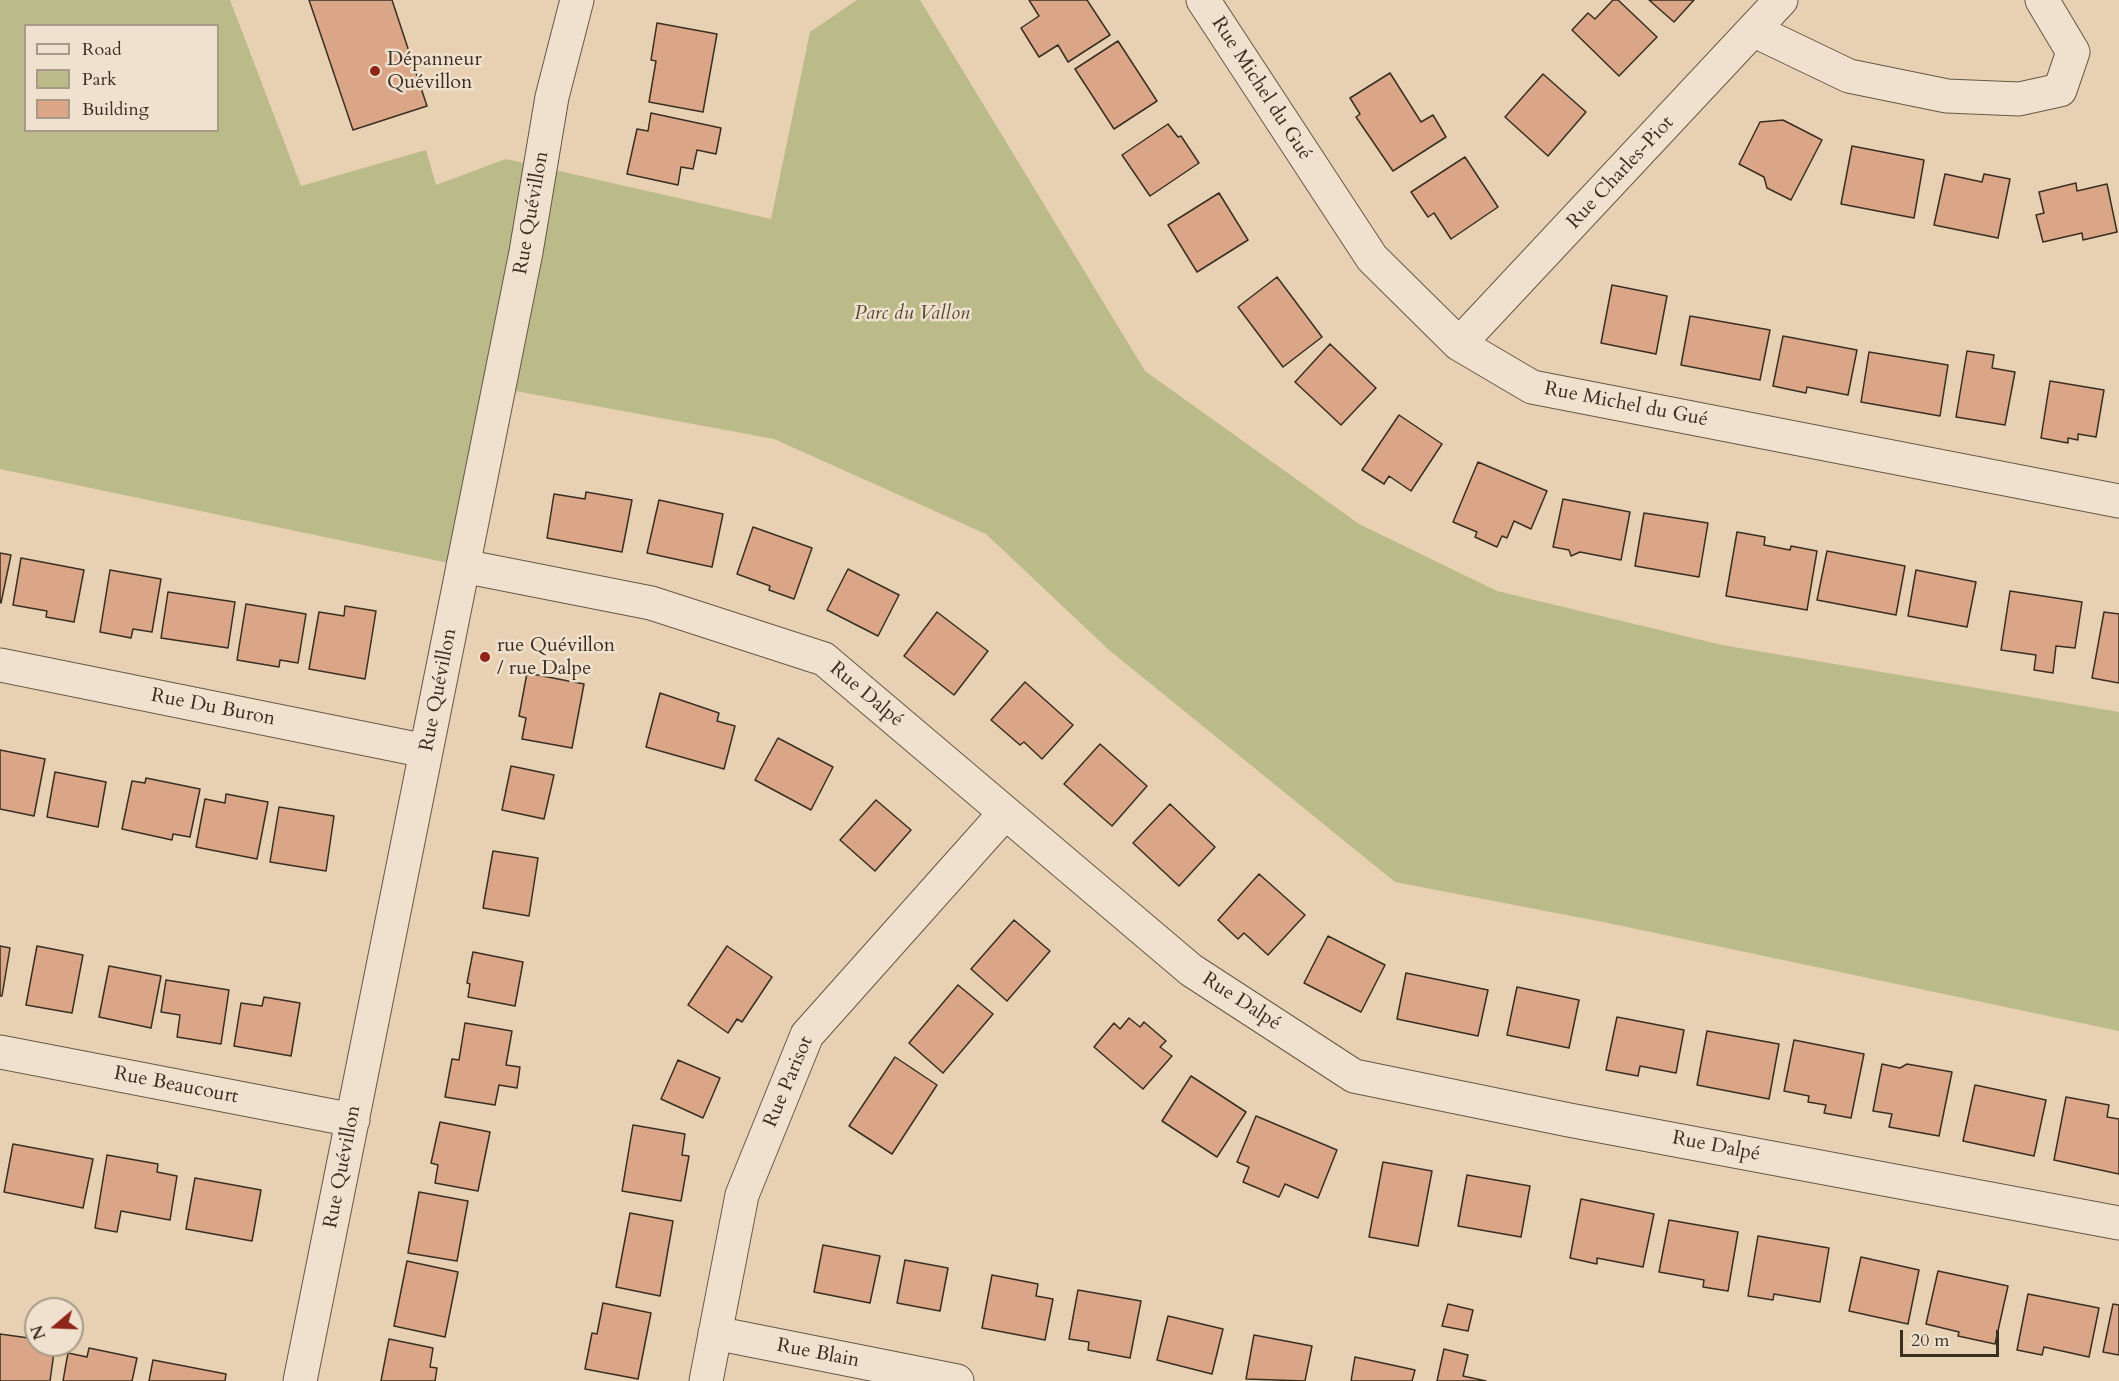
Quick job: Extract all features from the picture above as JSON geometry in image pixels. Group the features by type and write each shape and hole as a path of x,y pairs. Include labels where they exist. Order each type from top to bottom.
{"street":[{"name":"Rue Quévillon","path":"300,1381 526,252 552,97 577,0"},
{"name":"Rue Michel du Gué","path":"1203,0 1372,258 1459,345 1532,387 2119,501"},
{"name":"Rue Charles-Piot","path":"1459,345 1755,31 1781,0"},
{"path":"1755,31 1849,76 1947,96 2019,99 2060,90 2073,52 2042,0"},
{"name":"Rue Dalpé","path":"464,566 651,603 824,659 1191,970 1354,1076 1569,1120 2119,1223"},
{"name":"Rue Du Buron","path":"0,665 426,751"},
{"name":"Rue Parisot","path":"706,1381 742,1195 807,1035 1005,813"},
{"name":"Rue Beaucourt","path":"0,1052 353,1120"},
{"name":"Rue Blain","path":"715,1333 957,1381"}],"green space":[{"name":"Parc du Vallon","path":"0,0 230,0 301,186 426,150 436,185 506,159 771,219 810,32 857,0 920,0 1145,371 1359,524 1497,591 1722,645 2119,712 2119,1031 1608,923 1395,882 1109,650 986,534 774,439 499,388 463,566 0,469"}],"building":[{"path":"309,0 392,0 427,106 353,130"},
{"path":"1029,0 1087,0 1110,35 1068,62 1058,45 1039,57 1021,28 1039,16"},
{"path":"1613,0 1618,0 1657,37 1619,76 1572,30 1588,13 1595,19"},
{"path":"1649,0 1694,0 1674,22"},
{"path":"657,23 717,34 703,112 649,102 656,61 651,60"},
{"path":"1118,41 1157,101 1114,129 1075,69"},
{"path":"1390,73 1421,122 1433,115 1446,137 1393,171 1356,117 1360,114 1350,98"},
{"path":"1543,74 1586,112 1548,156 1505,117"},
{"path":"651,113 721,128 716,154 697,150 693,169 681,167 678,185 627,174 637,129 648,131"},
{"path":"1783,120 1822,140 1791,200 1767,188 1764,177 1739,164 1760,122"},
{"path":"1168,124 1178,137 1181,136 1199,163 1150,196 1122,155"},
{"path":"1852,146 1924,160 1914,218 1841,204"},
{"path":"1465,157 1498,207 1451,239 1434,213 1428,217 1411,192"},
{"path":"1945,174 1982,182 1984,174 2010,179 1998,238 1934,225"},
{"path":"2076,183 2077,191 2107,184 2117,232 2083,240 2082,233 2043,242 2036,215 2044,213 2039,192"},
{"path":"1219,193 1248,240 1197,272 1168,225"},
{"path":"1277,277 1322,337 1283,367 1238,307"},
{"path":"1612,285 1667,296 1656,354 1601,343"},
{"path":"1690,316 1770,330 1760,380 1681,365"},
{"path":"1783,336 1857,350 1848,395 1807,387 1806,393 1773,386"},
{"path":"1330,344 1376,388 1341,425 1295,382"},
{"path":"1967,351 1994,355 1992,368 2015,372 2005,425 1956,417"},
{"path":"1869,352 1948,365 1940,416 1861,402"},
{"path":"2050,381 2104,390 2096,437 2078,434 2078,440 2068,438 2068,443 2041,438"},
{"path":"1399,415 1442,444 1411,491 1389,476 1384,484 1362,470"},
{"path":"1478,462 1547,491 1531,529 1514,521 1507,538 1502,536 1497,547 1475,537 1477,532 1453,522"},
{"path":"586,492 632,500 622,552 547,538 554,494 585,499"},
{"path":"1563,499 1630,512 1621,560 1580,552 1571,556 1569,550 1553,547"},
{"path":"659,500 723,514 712,567 647,553"},
{"path":"1644,513 1708,523 1699,577 1635,566"},
{"path":"753,527 812,548 794,599 769,590 770,586 737,574"},
{"path":"1737,532 1765,537 1764,545 1790,550 1791,546 1817,551 1807,610 1726,596"},
{"path":"1827,551 1905,566 1896,615 1817,600"},
{"path":"0,553 11,555 1,603 0,602"},
{"path":"21,558 84,570 74,622 46,617 47,611 13,605"},
{"path":"848,569 899,595 878,636 827,610"},
{"path":"110,570 161,579 152,632 133,629 131,638 100,632"},
{"path":"1916,570 1976,582 1967,627 1908,616"},
{"path":"2010,591 2082,602 2075,648 2056,646 2053,673 2034,670 2036,655 2001,650"},
{"path":"168,592 235,602 228,648 161,638"},
{"path":"246,604 306,614 298,663 280,660 279,667 237,660"},
{"path":"345,606 376,611 365,679 309,669 319,612 344,616"},
{"path":"937,612 988,651 954,695 904,656"},
{"path":"2104,612 2119,614 2119,683 2092,678"},
{"path":"527,673 584,684 572,748 522,739 526,718 519,716"},
{"path":"1025,682 1073,725 1042,759 1024,742 1020,745 991,720"},
{"path":"660,693 719,713 717,721 735,726 724,769 646,747"},
{"path":"778,738 833,767 811,810 755,780"},
{"path":"1100,744 1147,786 1112,826 1064,784"},
{"path":"0,750 45,759 34,816 0,809"},
{"path":"511,766 554,775 544,819 502,810"},
{"path":"55,772 106,782 98,827 47,817"},
{"path":"146,778 200,789 190,837 173,834 172,840 122,829 132,781 145,783"},
{"path":"226,794 268,802 257,859 196,847 205,799 225,803"},
{"path":"876,800 911,830 875,871 840,840"},
{"path":"1170,804 1215,847 1179,886 1133,843"},
{"path":"279,807 334,816 326,871 270,862"},
{"path":"493,851 538,858 529,916 483,908"},
{"path":"1259,874 1305,915 1268,955 1244,933 1238,939 1218,920"},
{"path":"1014,920 1050,951 1007,1001 971,969"},
{"path":"1328,936 1385,965 1361,1012 1304,983"},
{"path":"0,946 10,948 2,996 0,996"},
{"path":"37,946 83,955 72,1013 26,1005"},
{"path":"727,946 772,977 742,1022 737,1019 728,1033 688,1005"},
{"path":"473,952 523,962 515,1006 468,997 470,984 467,983"},
{"path":"109,966 161,976 151,1028 99,1017"},
{"path":"1406,973 1488,990 1478,1036 1397,1019"},
{"path":"166,980 229,990 221,1044 177,1037 180,1015 161,1012"},
{"path":"958,985 993,1014 943,1073 909,1043"},
{"path":"1517,987 1579,1000 1569,1048 1507,1035"},
{"path":"264,997 300,1003 291,1056 234,1046 241,1003 262,1006"},
{"path":"1617,1017 1684,1030 1676,1073 1640,1066 1638,1076 1606,1070"},
{"path":"1129,1018 1140,1027 1144,1022 1166,1041 1160,1047 1172,1056 1143,1089 1094,1047 1114,1023 1120,1029"},
{"path":"465,1023 512,1031 506,1065 520,1067 517,1088 499,1085 495,1105 445,1097 452,1059 459,1060"},
{"path":"1707,1031 1779,1044 1769,1099 1697,1085"},
{"path":"1794,1040 1864,1054 1851,1118 1824,1113 1826,1105 1808,1102 1809,1096 1784,1091"},
{"path":"895,1057 937,1085 892,1154 849,1126"},
{"path":"678,1060 720,1078 703,1118 661,1099"},
{"path":"1882,1064 1900,1068 1907,1064 1952,1072 1939,1136 1889,1127 1892,1114 1873,1111"},
{"path":"1191,1076 1246,1112 1217,1157 1162,1121"},
{"path":"1975,1085 2046,1100 2034,1156 1963,1141"},
{"path":"2066,1097 2109,1105 2107,1117 2119,1119 2119,1174 2054,1160"},
{"path":"1256,1116 1337,1150 1318,1198 1285,1184 1279,1197 1243,1182 1249,1167 1237,1162"},
{"path":"440,1122 490,1132 478,1191 435,1183 438,1165 431,1163"},
{"path":"633,1125 685,1134 682,1155 689,1156 681,1201 622,1191"},
{"path":"13,1144 93,1159 83,1208 4,1192"},
{"path":"107,1155 158,1164 157,1172 177,1176 170,1220 121,1211 117,1232 95,1228"},
{"path":"1383,1162 1432,1171 1418,1246 1369,1237"},
{"path":"1467,1175 1530,1186 1521,1237 1458,1226"},
{"path":"195,1178 261,1190 252,1241 186,1229"},
{"path":"419,1192 468,1201 457,1261 408,1253"},
{"path":"1581,1199 1654,1214 1643,1267 1597,1258 1597,1264 1570,1258"},
{"path":"630,1213 673,1221 660,1296 616,1287"},
{"path":"1669,1220 1738,1232 1728,1291 1703,1287 1704,1280 1659,1272"},
{"path":"1758,1236 1829,1248 1820,1302 1774,1294 1773,1300 1748,1296"},
{"path":"823,1245 880,1256 870,1303 814,1292"},
{"path":"1861,1257 1919,1270 1908,1324 1849,1311"},
{"path":"905,1260 948,1268 940,1311 897,1303"},
{"path":"407,1261 458,1272 445,1337 394,1326"},
{"path":"1938,1271 2008,1286 1995,1344 1958,1336 1959,1332 1926,1324"},
{"path":"992,1275 1038,1284 1036,1296 1053,1299 1045,1340 982,1328"},
{"path":"1078,1290 1141,1301 1130,1358 1088,1350 1089,1342 1069,1339"},
{"path":"2028,1294 2099,1308 2089,1357 2044,1347 2042,1355 2017,1350"},
{"path":"603,1303 651,1313 638,1379 585,1369 592,1333 597,1334"},
{"path":"1448,1304 1473,1310 1468,1331 1442,1326"},
{"path":"2113,1304 2119,1305 2119,1355 2103,1352"},
{"path":"1168,1316 1223,1329 1212,1374 1157,1360"},
{"path":"0,1334 24,1337 24,1357 53,1357 50,1381 0,1381"},
{"path":"1254,1335 1312,1346 1305,1381 1246,1379"},
{"path":"389,1339 433,1348 430,1367 437,1368 435,1381 381,1381"},
{"path":"89,1348 137,1358 132,1381 63,1381 67,1357 87,1357"},
{"path":"1444,1349 1468,1355 1463,1376 1486,1381 1437,1381"},
{"path":"1355,1357 1415,1370 1412,1381 1351,1381"},
{"path":"153,1360 226,1374 225,1381 149,1381"}],"place":[{"name":"Dépanneur Quévillon","path":"375,71"},
{"name":"rue Quévillon / rue Dalpe","path":"485,657"}]}
